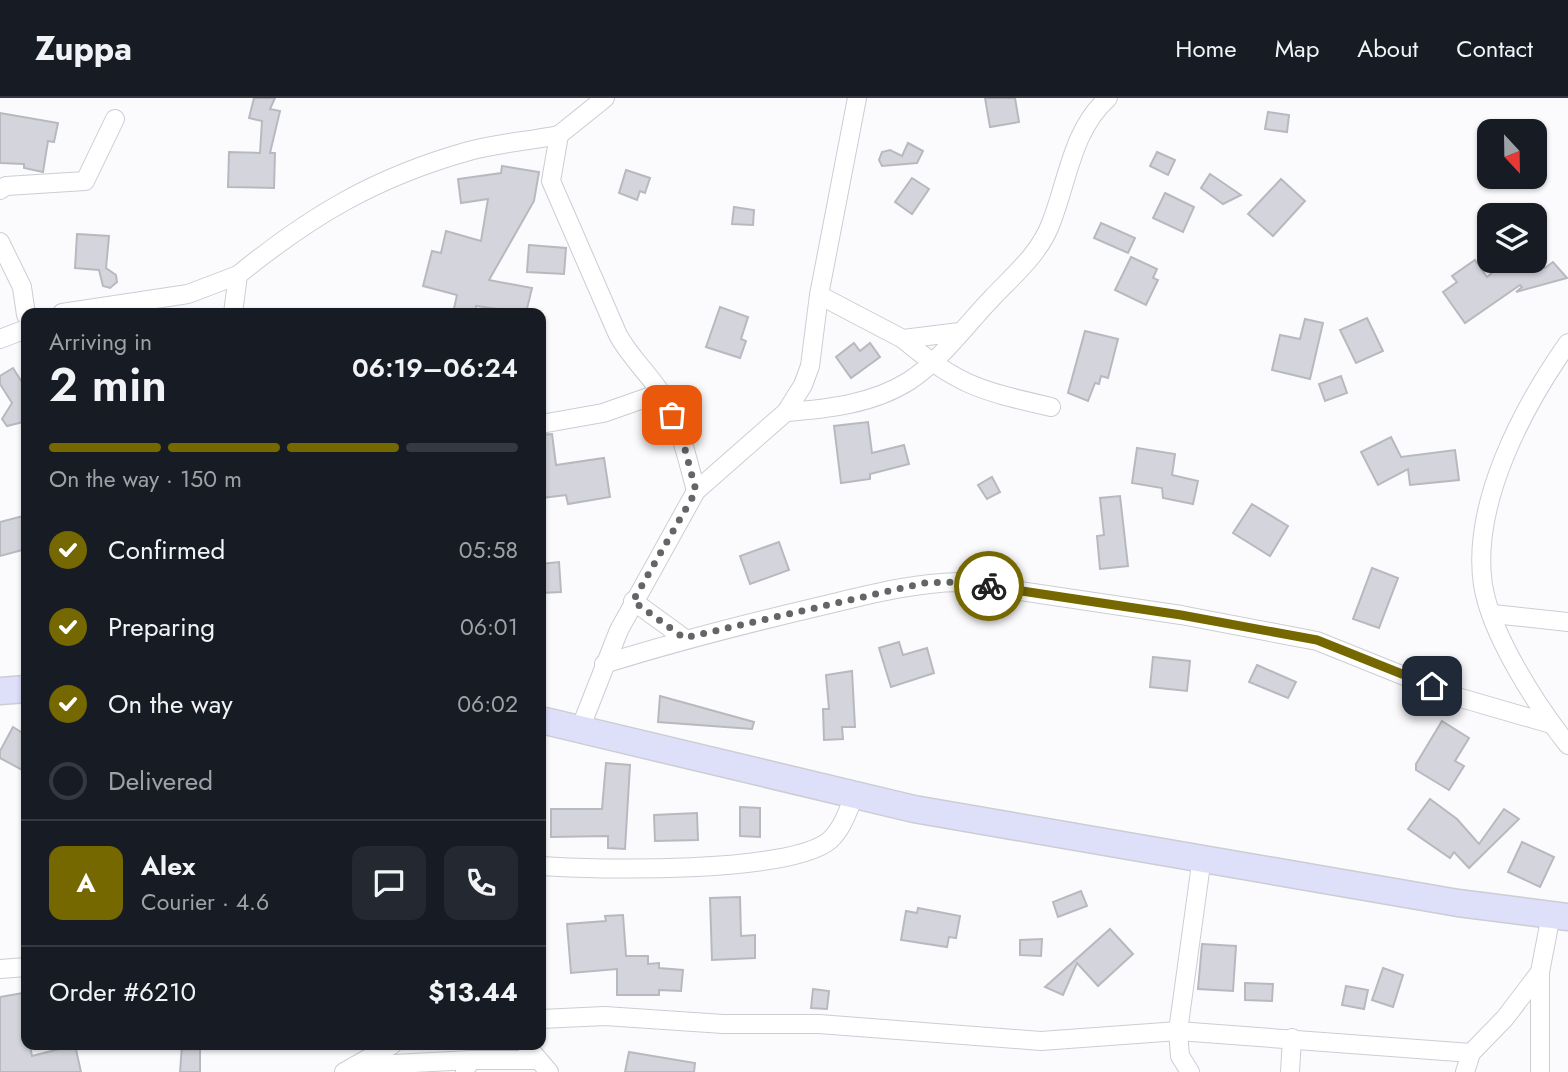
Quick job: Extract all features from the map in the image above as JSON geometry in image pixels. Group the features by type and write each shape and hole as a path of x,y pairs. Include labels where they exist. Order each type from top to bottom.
{"street":[{"path":"95,308 188,294 238,275 294,230 344,199 389,179 468,151 559,135 605,98"},
{"path":"580,729 604,664 633,601 696,491 786,412 803,385 810,366 819,295 857,98"},
{"path":"786,412 844,405 885,393 909,381 931,363 1043,241 1082,133 1095,110 1108,98"},
{"path":"0,190 6,186 85,181 116,119"},
{"path":"559,135 551,181 557,197 588,260 618,335 629,355 660,393 682,438 696,491"},
{"path":"0,242 22,286 25,308"},
{"path":"234,308 238,275"},
{"path":"819,295 902,339 950,377 984,392 1051,407"},
{"path":"0,339 21,331"},
{"path":"902,339 960,332"},
{"path":"1568,343 1539,385 1498,472 1484,534 1482,563 1483,586 1519,674 1568,745"},
{"path":"546,423 603,413 660,393"},
{"path":"604,664 684,638 924,583 959,582 1181,615 1317,640 1454,695 1551,724"},
{"path":"633,601 684,638"},
{"path":"1493,614 1568,622"},
{"path":"0,691 21,689"},
{"path":"546,721 914,809 1202,856 1458,903 1560,916 1540,972 1505,1018 1471,1053 1465,1072"},
{"path":"546,866 658,870 780,859 808,852 828,842 840,829 855,794"},
{"path":"1190,1072 1180,1056 1178,1031 1202,856"},
{"path":"0,969 21,967"},
{"path":"1540,972 1540,1072"},
{"path":"546,1019 605,1016 723,1024 819,1024 1041,1041 1178,1031 1471,1053"},
{"path":"1290,1072 1292,1038"},
{"path":"349,1069 383,1050"},
{"path":"349,1069 468,1066 537,1059"}],"building":[{"path":"254,98 275,98 270,109 280,111 270,153 275,153 274,188 228,187 229,152 260,153 262,121 249,118"},
{"path":"985,98 1015,98 1019,122 990,127"},
{"path":"1268,112 1289,115 1287,132 1265,129"},
{"path":"0,113 58,123 54,142 48,141 43,172 24,168 24,164 0,163"},
{"path":"908,143 923,151 917,163 882,166 879,160 882,152 890,150 902,156"},
{"path":"1157,152 1175,160 1168,175 1150,166"},
{"path":"502,166 539,172 534,201 489,280 532,288 527,308 454,308 457,295 423,286 432,251 441,253 446,231 481,241 488,199 461,203 458,179 501,173"},
{"path":"626,170 650,178 645,193 640,191 637,200 619,193"},
{"path":"1210,174 1241,195 1223,204 1201,188"},
{"path":"912,178 929,189 912,214 895,202"},
{"path":"1281,179 1305,201 1273,236 1248,214"},
{"path":"1165,193 1194,207 1183,232 1153,218"},
{"path":"734,207 754,210 753,225 732,224"},
{"path":"1101,223 1135,238 1128,253 1094,238"},
{"path":"77,234 109,236 106,268 116,275 117,282 110,288 103,286 99,270 75,268"},
{"path":"529,245 566,248 564,274 527,272"},
{"path":"1131,257 1157,269 1153,278 1158,280 1146,305 1115,290"},
{"path":"1475,260 1477,273 1484,273 1487,277 1492,273 1547,273 1547,266 1553,262 1567,278 1516,292 1522,287 1520,285 1465,323 1443,292 1457,282 1452,276"},
{"path":"720,307 748,317 741,339 746,341 740,358 706,347"},
{"path":"1367,318 1383,351 1356,363 1340,330"},
{"path":"1305,319 1323,323 1310,379 1272,370 1280,335 1300,339"},
{"path":"1085,331 1118,339 1108,378 1101,376 1088,401 1068,393"},
{"path":"854,343 860,351 870,343 880,357 851,378 836,357"},
{"path":"13,368 21,381 21,422 7,426 2,419 12,403 0,384 0,376"},
{"path":"1341,376 1347,393 1325,401 1319,384"},
{"path":"868,422 872,453 904,445 909,464 870,474 870,479 841,483 834,426"},
{"path":"552,434 556,465 604,458 610,497 568,504 566,495 546,497 546,435"},
{"path":"1391,437 1401,457 1455,450 1459,480 1410,485 1408,469 1378,485 1361,452"},
{"path":"1137,448 1175,454 1172,475 1198,481 1193,504 1163,498 1162,488 1132,483"},
{"path":"992,477 1000,492 987,499 978,485"},
{"path":"1120,496 1128,566 1100,569 1097,536 1104,535 1100,498"},
{"path":"1252,504 1288,526 1270,556 1233,533"},
{"path":"21,517 21,550 0,556 0,522"},
{"path":"779,542 789,570 750,584 740,556"},
{"path":"559,562 561,592 546,593 546,563"},
{"path":"1372,568 1398,578 1379,628 1353,619"},
{"path":"899,642 903,655 927,648 934,673 891,687 879,648"},
{"path":"1153,657 1190,661 1187,691 1150,687"},
{"path":"1257,665 1296,682 1288,698 1249,682"},
{"path":"852,671 855,727 842,727 843,739 824,740 823,709 829,709 826,675"},
{"path":"660,696 754,722 752,729 658,722"},
{"path":"1442,721 1469,738 1455,761 1464,766 1449,790 1416,770 1416,764"},
{"path":"13,727 21,732 21,769 0,758 0,751"},
{"path":"606,763 630,765 625,849 608,848 608,836 551,837 551,809 602,809"},
{"path":"1430,799 1457,819 1479,844 1504,809 1519,819 1469,868 1454,852 1450,858 1408,829"},
{"path":"740,807 760,808 760,837 740,836"},
{"path":"697,813 698,840 655,841 654,815"},
{"path":"1522,842 1554,857 1540,887 1508,872"},
{"path":"1081,891 1087,906 1058,917 1053,902"},
{"path":"740,897 741,936 755,935 755,958 712,960 710,898"},
{"path":"918,908 960,916 956,938 949,937 947,947 901,940 906,911 917,913"},
{"path":"623,915 626,956 648,956 648,964 659,963 659,968 683,970 681,991 659,990 659,995 617,995 617,969 571,973 567,924 606,921 605,916"},
{"path":"1110,929 1133,954 1098,986 1077,963 1063,995 1045,987"},
{"path":"1042,939 1041,956 1020,955 1020,940"},
{"path":"1202,944 1236,946 1233,991 1198,989"},
{"path":"1383,968 1403,975 1393,1007 1372,1000"},
{"path":"1245,983 1273,984 1272,1001 1245,1000"},
{"path":"1346,986 1368,990 1364,1009 1342,1005"},
{"path":"813,989 829,991 827,1009 811,1008"},
{"path":"21,993 21,1050 31,1050 32,1056 55,1050 76,1050 81,1072 0,1072 0,997"},
{"path":"182,1050 200,1050 200,1072 180,1072"},
{"path":"629,1052 695,1063 694,1072 625,1072"}],"way so far":[{"path":"672,415 682,438 696,491 633,601 684,638 924,583 959,582 989,586"}],"route":[{"path":"989,586 1252,626 1317,640 1432,686"}]}
